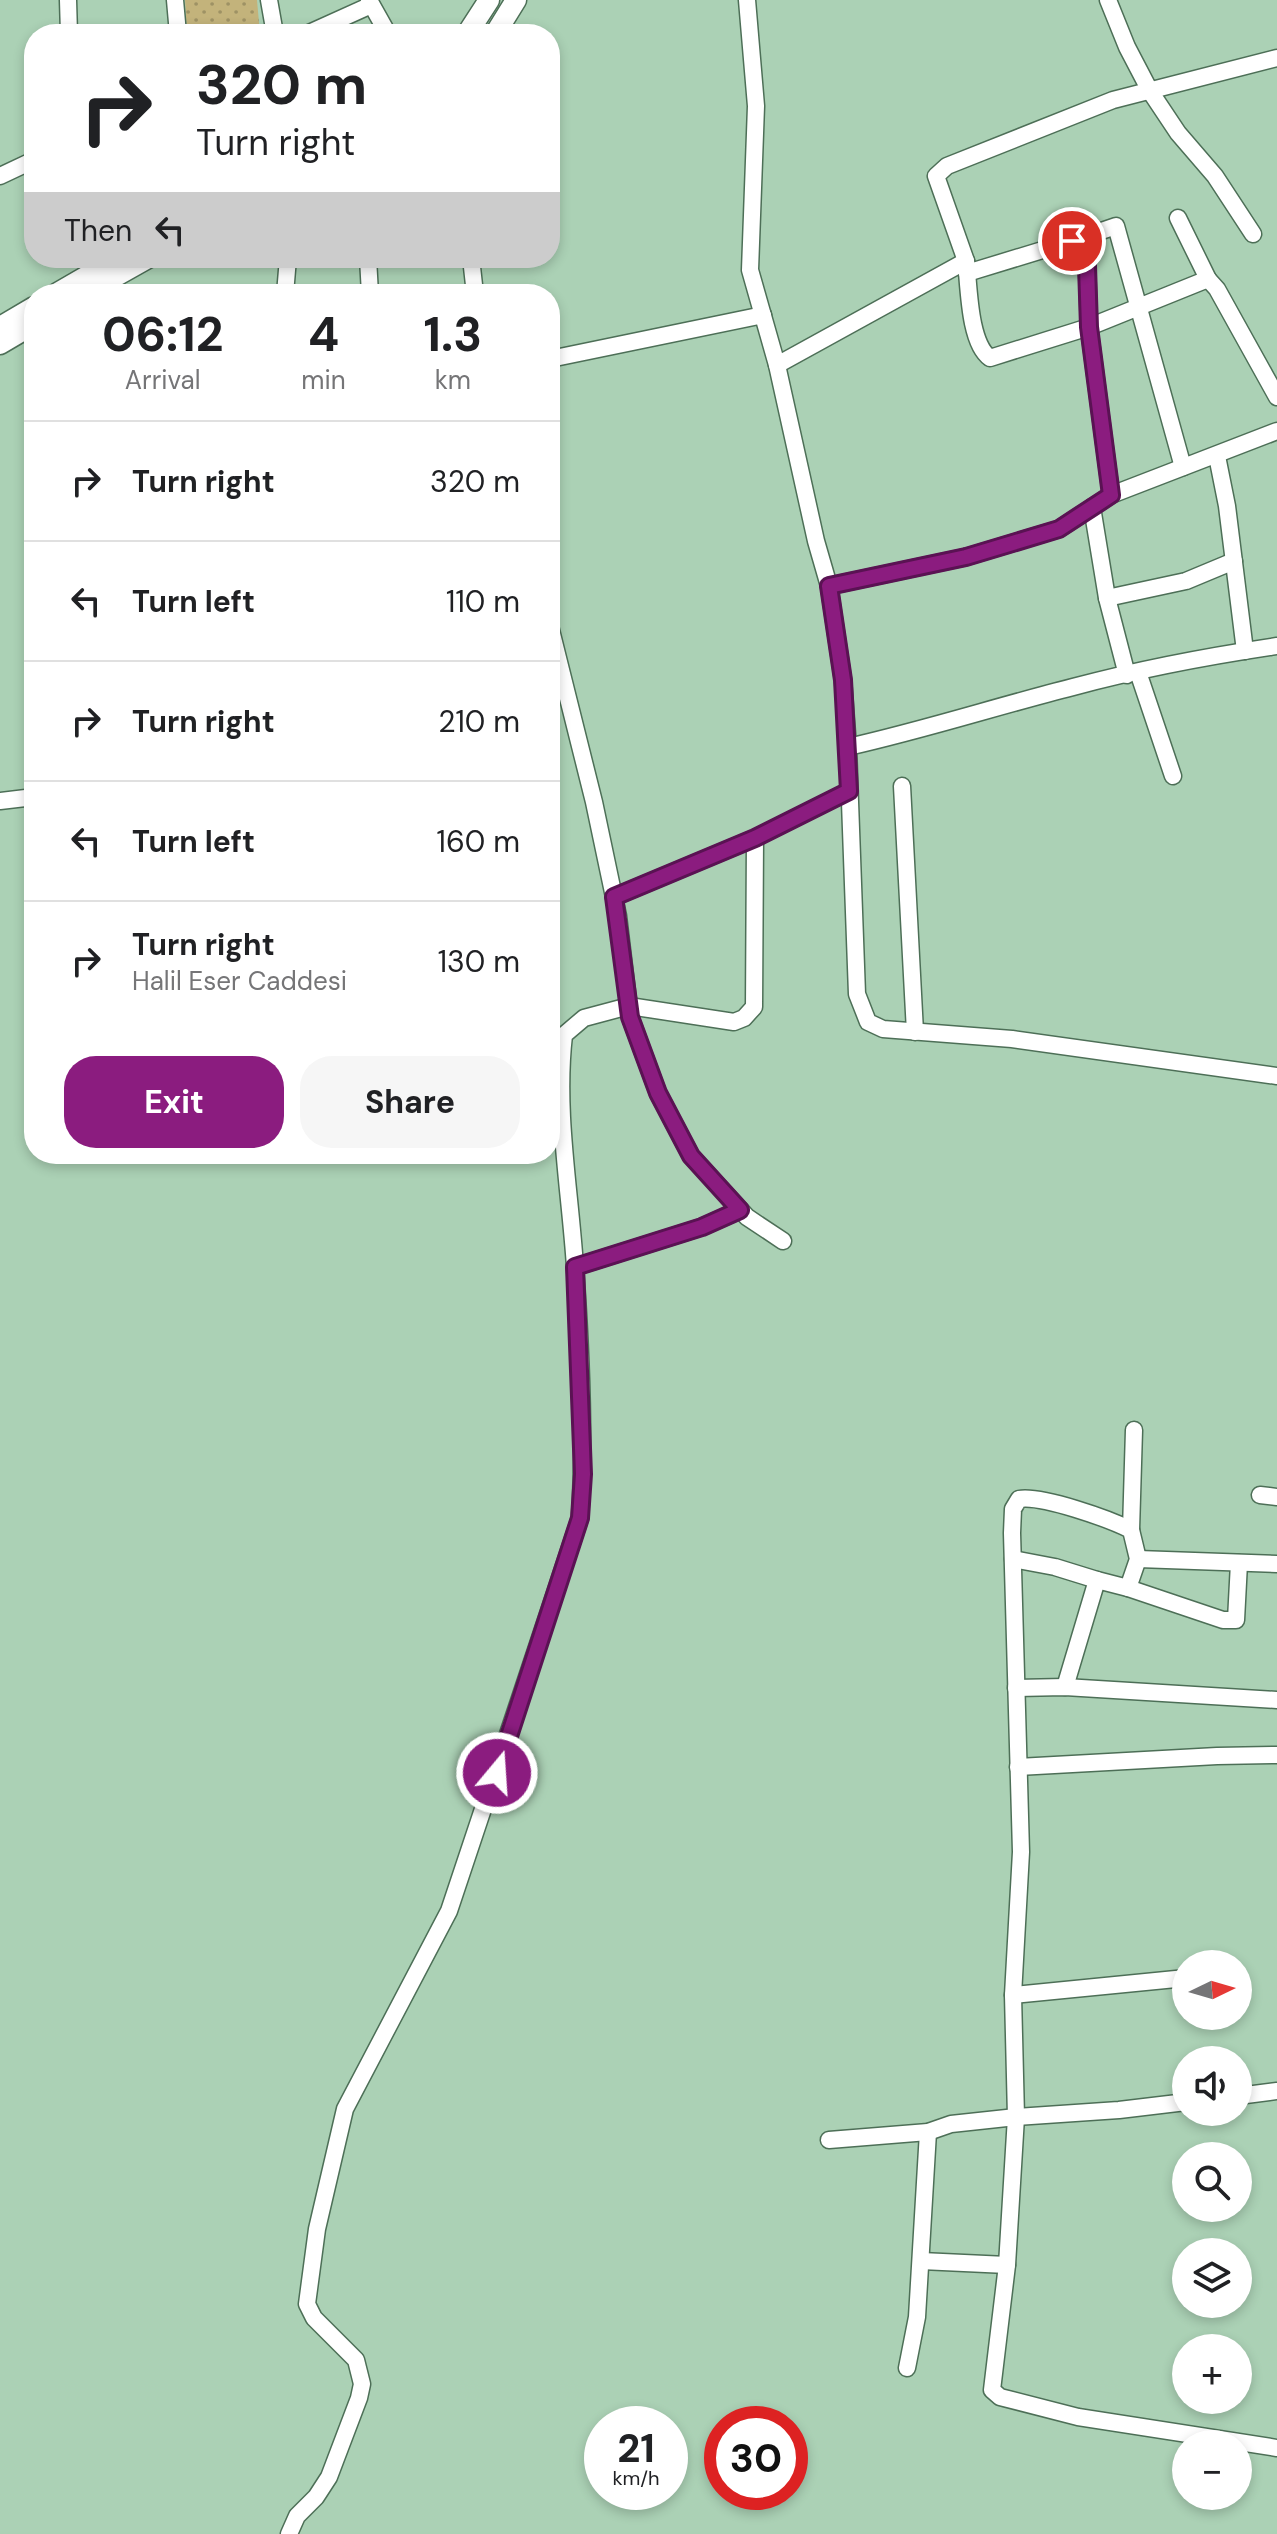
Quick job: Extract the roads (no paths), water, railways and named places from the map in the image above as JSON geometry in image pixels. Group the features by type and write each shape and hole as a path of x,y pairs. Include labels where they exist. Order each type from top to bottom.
{"main road":[{"path":"473,24 489,0"},
{"path":"501,24 516,0"},
{"path":"94,280 123,268"},
{"path":"0,327 24,313"},
{"path":"0,344 24,330"}],"street":[{"path":"68,0 69,24"},
{"path":"175,0 177,24"},
{"path":"269,0 273,24"},
{"path":"747,0 756,106 750,270 777,365 829,586 843,680 848,747 857,994 868,1022 883,1029 1012,1039 1277,1076"},
{"path":"1108,0 1127,47 1150,91 1178,133 1215,176 1253,234"},
{"path":"327,24 369,3 382,24"},
{"path":"1208,279 1089,327 990,358 984,354 976,338 966,267 936,176 947,166 1113,100 1277,58"},
{"path":"0,176 24,165"},
{"path":"1178,218 1208,279 1217,289 1277,397"},
{"path":"777,365 966,267 1072,241 1116,226 1183,467"},
{"path":"1072,241 1082,246 1087,266 1089,327 1111,495"},
{"path":"560,357 763,315"},
{"path":"829,586 979,553 1059,529 1111,495 1277,431"},
{"path":"1217,456 1245,651"},
{"path":"1092,507 1107,598 1173,776"},
{"path":"1107,598 1186,581 1234,561"},
{"path":"848,747 915,732 1075,686 1230,651 1277,646"},
{"path":"560,666 614,897 630,1017 658,1093 691,1156 747,1217 783,1241"},
{"path":"902,786 915,1032"},
{"path":"614,897 755,838 849,791"},
{"path":"0,801 24,798"},
{"path":"289,2534 297,2516 316,2497 329,2477 362,2384 356,2360 314,2318 307,2304 317,2229 345,2109 449,1911 580,1518 583,1474 575,1267 560,1101 564,1035 584,1018 629,1006 734,1022 744,1018 754,1007 755,838"},
{"path":"575,1267 702,1227 740,1210"},
{"path":"1128,1588 1138,1559 1131,1530 1134,1430"},
{"path":"1260,1495 1277,1497"},
{"path":"1131,1530 1035,1498 1019,1499 1013,1509 1021,1852 1013,1995 1016,2117 1007,2265 992,2390 1000,2397 1078,2417 1277,2448"},
{"path":"1013,1559 1055,1567 1128,1588 1223,1620 1236,1620 1239,1563"},
{"path":"1138,1559 1277,1564"},
{"path":"1065,1687 1097,1580"},
{"path":"1016,1688 1065,1687 1277,1700"},
{"path":"1018,1767 1277,1755"},
{"path":"1013,1995 1172,1979"},
{"path":"1252,2094 1277,2091"},
{"path":"829,2140 928,2132 951,2124 1016,2117 1172,2104"},
{"path":"907,2368 917,2317 928,2132"},
{"path":"921,2261 1007,2265"}]}
